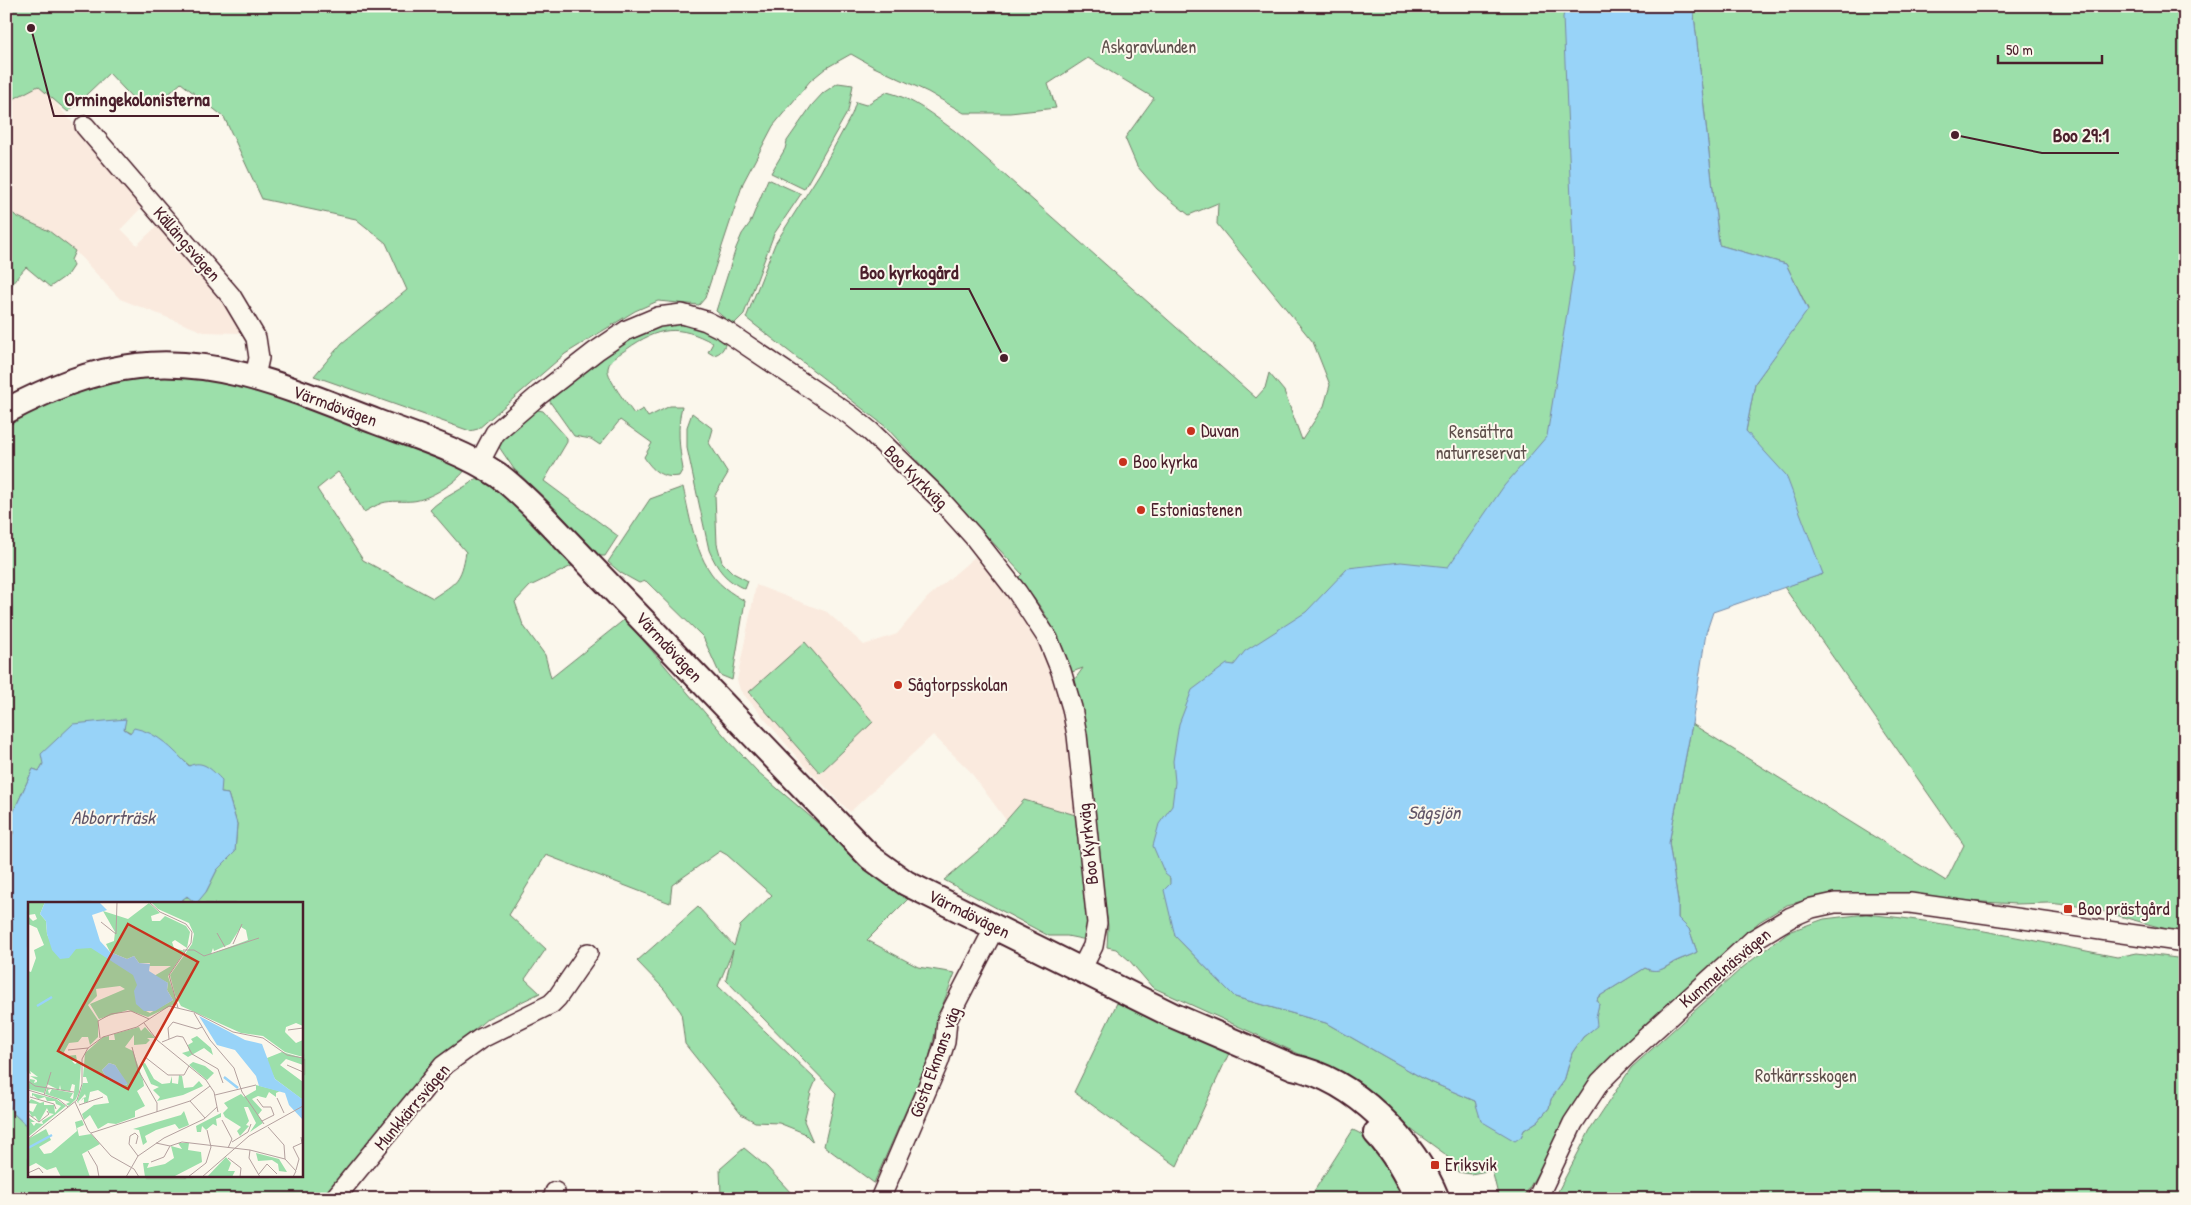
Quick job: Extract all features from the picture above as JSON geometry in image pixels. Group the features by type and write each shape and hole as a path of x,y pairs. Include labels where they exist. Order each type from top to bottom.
{"main road":[{"name":"Värmdövägen","path":"6,411 64,383 104,371 138,365 201,366 255,376 388,426 458,454 478,465 503,480 540,513 870,858 906,883 1081,970 1179,1018 1293,1067 1310,1071 1355,1096 1398,1135 1412,1152 1422,1167 1437,1199"},
{"name":"Värmdövägen","path":"1293,1067 1308,1080 1337,1096 1370,1126 1387,1145 1408,1178 1418,1199"}],"street":[{"name":"Källängsvägen","path":"85,126 214,274 242,312 256,338 258,358 255,376"},
{"name":"Boo Kyrkväg","path":"478,465 495,434 538,396 603,346 641,323 658,317 682,314 724,330 850,414 937,496 974,537 1018,592 1048,639 1061,671 1072,708 1077,735 1097,923 1093,946 1081,970"},
{"name":"Kummelnäsvägen","path":"1537,1199 1573,1123 1600,1082 1753,940 1792,916 1812,908 1834,903 1910,903 2185,942"},
{"name":"Gösta Ekmans väg","path":"880,1199 939,1061 945,1042 947,1020 995,927"},
{"name":"Munkkärrsvägen","path":"334,1199 443,1066 480,1038 551,1004 588,953"}],"shaded area":[{"path":"40,85 144,205 121,229 137,245 160,223 216,288 239,324 239,333 204,332 120,299 75,251 49,231 18,217 6,209 6,103"},
{"name":"Sågtorpsskolan","path":"978,554 1042,645 1060,691 1079,816 1024,800 1006,820 969,770 933,735 850,812 803,764 740,690 737,680 756,585 827,612 864,645 897,634 927,598"}],"green space":[{"path":"6,6 1629,6 1650,372 1170,878 1175,936 1235,997 1326,1023 1424,1079 1475,1101 1482,1121 1521,1137 1524,1130 1538,1121 1549,1108 1551,1099 1564,1081 1572,1053 1583,1037 1591,1031 1599,1004 1598,997 1645,968 1661,970 1697,952 1689,929 1678,918 1678,901 1669,843 1692,724 1946,881 1964,845 1784,587 1823,574 1746,431 1755,383 1808,309 1786,264 1719,245 1693,6 2185,6 2185,932 2166,929 2087,907 2048,903 2016,904 1833,893 1787,905 1759,922 1620,1048 1584,1090 1523,1199 1499,1199 1492,1170 1471,1174 1458,1172 1445,1154 1321,1064 1152,987 1129,960 1116,949 1107,947 1108,926 1092,811 1086,735 1075,679 1083,668 1072,672 1050,622 1018,578 1022,574 886,427 746,318 775,244 820,173 852,114 856,102 866,105 887,92 914,103 955,131 1256,398 1265,388 1269,373 1284,391 1302,440 1324,406 1330,385 1313,342 1217,224 1218,203 1189,215 1157,189 1137,166 1125,138 1154,98 1088,58 1048,84 1056,108 1010,113 964,113 928,92 851,54 826,68 810,81 773,126 743,183 705,298 699,305 658,301 635,311 565,354 478,429 470,431 314,376 342,343 407,290 386,243 356,219 262,199 224,117 181,83 154,107 147,98 141,107 109,73 68,112 38,86 6,103"},
{"path":"838,83 853,85 848,111 804,189 771,173 785,149 787,141 812,105 823,93"},
{"path":"768,179 801,194 774,234 744,314 733,325 716,311 736,248 742,234 750,223"},
{"path":"6,209 18,217 49,231 75,251 71,260 73,266 67,275 50,287 26,267 10,288 6,314"},
{"path":"670,322 697,324 726,340 725,346 720,352 713,355 708,352 713,343 701,337 679,331 659,332 638,342 618,355 609,365 608,372 614,385 634,414 643,409 648,417 670,406 682,406 679,437 683,469 679,476 673,477 663,475 650,466 644,457 652,443 620,420 600,445 591,439 574,436 550,402 550,395 635,333"},
{"path":"170,372 272,391 466,468 451,484 427,497 413,501 386,502 364,512 349,486 338,472 317,489 363,560 433,598 457,580 466,552 430,510 479,476 495,485 576,564 530,586 515,602 523,625 545,655 551,678 625,619 728,740 757,771 896,890 910,897 867,940 918,967 955,973 941,1009 929,1058 874,1183 824,1146 836,1093 726,980 733,950 718,986 816,1080 804,1121 813,1142 804,1133 779,1123 755,1122 741,1114 685,1044 681,1012 664,989 637,961 698,907 734,946 740,926 772,895 720,851 672,885 670,903 546,855 509,915 546,949 525,979 540,993 488,1018 435,1064 329,1199 6,1199 6,1098 13,1113 28,1127 28,1178 302,1178 302,902 183,902 184,897 190,897 193,901 206,892 217,870 235,852 237,824 228,794 221,793 184,761 124,729 125,719 43,764 39,771 33,769 8,824 14,832 11,837 6,836 6,422 84,385"},
{"path":"533,409 543,411 567,438 567,442 544,481 618,536 605,556 599,556 548,501 514,469 497,444"},
{"path":"692,413 713,429 709,443 728,473 715,495 717,544 722,562 733,573 748,581 745,589 732,582 723,574 709,550 687,448 687,427"},
{"path":"683,487 696,542 707,567 725,588 745,601 732,680 720,675 703,637 646,581 639,583 621,573 608,562 650,499"},
{"path":"805,642 873,722 820,773 749,692"},
{"path":"1024,800 1079,816 1090,922 1087,940 1067,936 1049,936 944,880 983,847"},
{"name":"Rotkärrsskogen","path":"1866,914 1961,927 2117,957 2137,953 2185,959 2185,1199 1554,1199 1590,1130 1631,1068 1742,968 1788,932 1824,919"},
{"path":"1118,1001 1230,1051 1177,1166 1074,1092"},
{"path":"1353,1130 1363,1135 1379,1150 1391,1168 1405,1199 1309,1199"},
{"path":"744,1148 767,1167 799,1199 719,1199 721,1195 720,1169"}],"water":[{"name":"Sågsjön","path":"1566,6 1693,6 1719,245 1786,264 1808,310 1755,383 1746,431 1786,475 1823,574 1713,612 1706,633 1692,724 1669,843 1678,901 1678,918 1689,929 1697,952 1661,969 1650,970 1645,968 1598,997 1597,1026 1583,1037 1572,1053 1564,1081 1551,1099 1549,1108 1538,1121 1524,1130 1521,1137 1515,1141 1481,1121 1475,1101 1424,1079 1326,1023 1235,997 1175,936 1164,890 1170,884 1170,878 1165,874 1153,846 1159,824 1172,806 1175,782 1173,761 1179,724 1192,690 1227,664 1234,665 1245,651 1306,612 1348,568 1401,562 1448,567 1504,486 1547,436 1574,269 1563,17"},
{"name":"Abborrträsk","path":"126,719 124,729 130,733 134,728 143,730 164,742 189,766 199,764 211,769 222,780 221,793 228,794 237,824 235,852 217,870 206,892 198,902 194,902 187,896 182,902 28,902 28,1127 13,1113 6,1098 6,836 11,837 14,832 8,824 33,769 39,771 43,764 41,754 73,724"}],"place":[{"name":"Ormingekolonisterna","path":"31,28"},
{"name":"Boo 29:1","path":"1955,135"},
{"name":"Boo kyrkogård","path":"1004,358"},
{"name":"Duvan","path":"1191,431"},
{"name":"Boo kyrka","path":"1123,462"},
{"name":"Estoniastenen","path":"1141,510"},
{"name":"Sågtorpsskolan","path":"898,685"},
{"name":"Boo prästgård","path":"2068,909"},
{"name":"Eriksvik","path":"1435,1165"}],"park label":[{"name":"Askgravlunden","path":"1149,47"},
{"name":"Rensättra naturreservat","path":"1481,442"}]}
